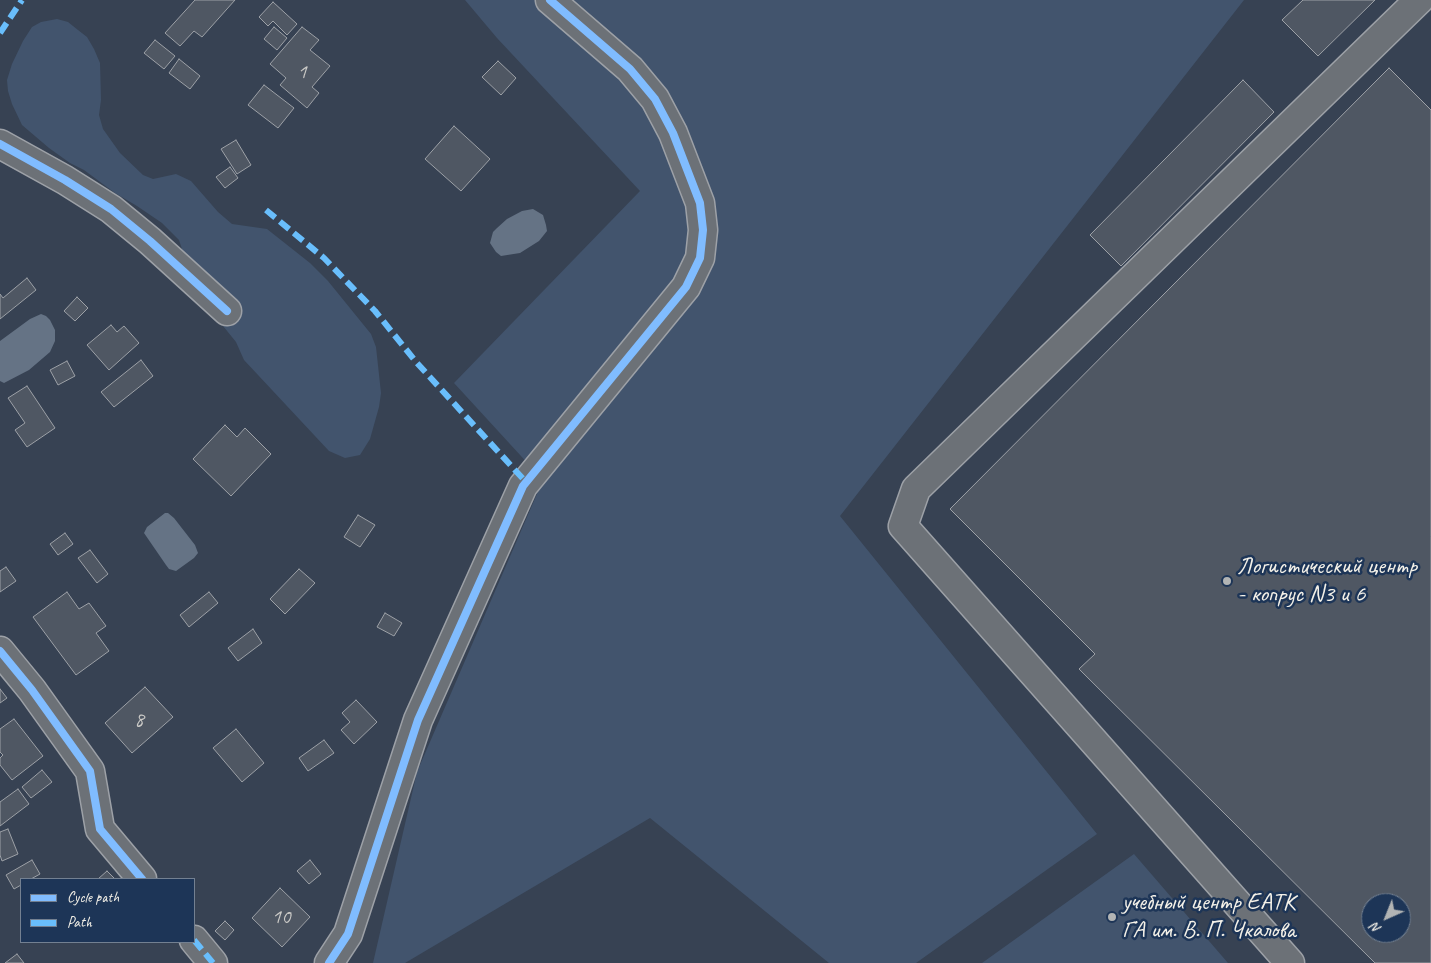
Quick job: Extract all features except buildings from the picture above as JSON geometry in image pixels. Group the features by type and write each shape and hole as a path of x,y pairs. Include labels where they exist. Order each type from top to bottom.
{"street":[{"path":"329,963 348,934 418,720 523,486 686,287 700,258 703,230 700,203 673,133 655,99 630,69 550,0"},
{"path":"1290,963 903,526 916,489 1419,0"},
{"path":"0,144 64,180 110,209 227,311"},
{"path":"0,651 32,690 90,771 100,829 141,878"},
{"path":"195,941 213,963"}],"shaded area":[{"path":"465,0 1244,0 840,516 1097,834 916,963 829,963 650,818 405,963 373,963 417,772 543,480 454,383 640,191 497,38"},
{"path":"57,19 68,22 87,37 94,49 100,63 101,100 99,115 103,129 120,153 143,175 153,179 176,174 191,181 218,212 232,224 267,229 310,263 328,281 371,334 376,347 381,393 370,439 360,455 345,458 329,451 244,360 236,342 219,321 184,267 183,252 179,240 162,223 115,193 84,170 70,163 22,125 8,91 7,80 12,64 32,27 41,22"},
{"path":"533,209 543,215 547,231 539,241 520,253 501,256 490,243 493,232 507,219 522,211"},
{"path":"41,314 50,320 55,330 55,341 50,352 29,370 4,383 0,381 0,341 30,319"},
{"path":"165,513 174,518 195,545 198,553 176,571 169,569 144,533 147,527"},
{"name":"учебный центр ЕАТК ГА им. В. П. Чкалова","path":"1134,854 1228,963 982,963"}],"marked path":[{"path":"0,33 22,0"},
{"path":"266,210 324,258 375,311 417,363 526,482"},
{"path":"195,941 213,963"}],"cycle path":[{"path":"329,963 348,934 418,720 523,486 686,287 700,258 703,230 700,203 673,133 655,99 630,69 550,0"},
{"path":"0,144 65,180 111,209 150,241 227,311"},
{"path":"0,651 32,690 90,771 100,829 141,878"}],"place":[{"name":"Логистический центр - копрус N3 и 6","path":"1227,581"},
{"name":"учебный центр ЕАТК ГА им. В. П. Чкалова","path":"1112,917"}]}
